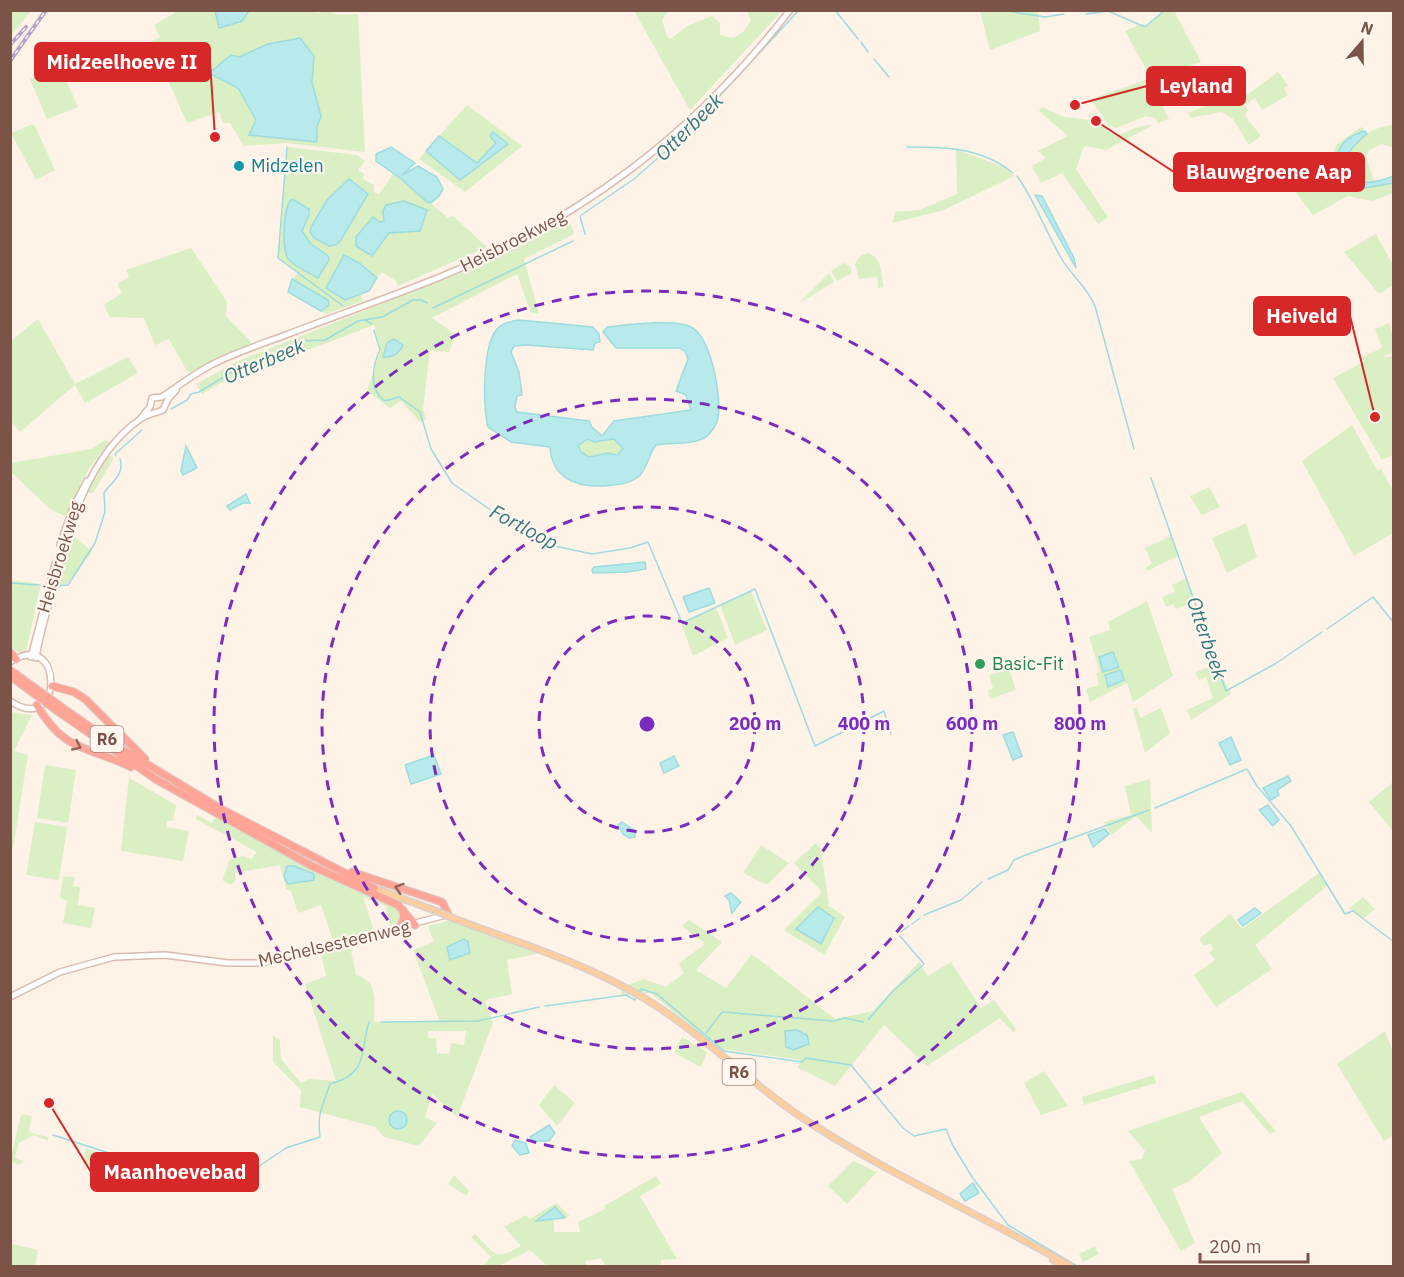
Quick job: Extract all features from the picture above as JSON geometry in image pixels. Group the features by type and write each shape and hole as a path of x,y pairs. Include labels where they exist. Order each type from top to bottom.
{"highway":[{"path":"10,652 13,661"},
{"name":"R6","path":"10,670 147,773 216,815 303,860 374,888"},
{"name":"R6","path":"10,676 157,770 257,830 374,888"},
{"path":"52,686 74,692 85,699 157,770"},
{"path":"37,705 49,726 73,744 147,773"},
{"path":"303,860 398,905 415,925"},
{"path":"322,862 442,902 448,914"},
{"path":"398,930 404,919 404,910"}],"main road":[{"name":"Heisbroekweg","path":"34,657 65,542 81,500 100,463 116,441 141,418 152,409 163,410 164,400 180,386 213,364 439,277 500,251 573,211 629,172 681,127 724,85 790,10"},
{"name":"Heisbroekweg","path":"152,409 152,398 164,400"},
{"path":"10,701 24,707 37,705 47,698 52,686 50,671 34,657 13,661"},
{"name":"R6","path":"374,888 578,965 616,983 658,1008 759,1087 814,1126 1070,1266"},
{"name":"Mechelsesteenweg","path":"10,997 60,972 114,957 165,955 228,963 262,963 398,930 448,914"},
{"name":"R6","path":"1019,1238 1062,1266"}],"green space":[{"path":"287,10 320,13 326,10 338,15 358,14 365,152 286,143 244,146 230,123 223,123 219,112 187,123 164,71 187,61 188,57 163,68 150,42 160,37 154,25 175,13 174,11 215,11 220,28 242,21 249,11","holes":["286,41 314,56 312,83 321,116 317,127 292,138 249,135 256,120 238,88 209,73 268,44"]},
{"path":"10,11 31,11 11,36"},
{"path":"634,11 668,11 662,20 667,37 671,39 687,26 712,16 720,23 720,35 734,38 744,31 751,20 747,11 782,11 690,110"},
{"path":"980,11 1038,11 1040,31 990,50"},
{"path":"1163,11 1178,11 1175,13 1201,62 1151,78 1125,31 1141,24 1146,25"},
{"path":"60,67 78,107 47,119 30,79"},
{"path":"1278,72 1288,85 1284,88 1288,95 1262,110 1255,98 1245,105 1248,110 1245,116 1261,136 1249,145 1233,119 1222,112 1191,118 1188,113 1218,101 1235,104"},
{"path":"1149,79 1169,119 1158,123 1155,118 1146,116 1116,128 1108,125 1091,99"},
{"path":"467,105 522,146 465,192 419,159 426,151 460,180 507,144 497,143 477,164 439,136"},
{"path":"1042,107 1064,117 1091,120 1088,115 1092,112 1101,125 1115,134 1153,125 1106,150 1084,146 1076,169 1108,217 1098,224 1062,173 1041,183 1032,166 1046,158 1038,151 1068,136 1039,111"},
{"path":"34,124 55,170 36,180 11,133"},
{"path":"1393,125 1393,148 1382,144 1369,150 1366,157 1374,181 1357,180 1347,175 1344,167 1346,156 1353,146 1364,136 1377,129"},
{"path":"1361,127 1365,131 1358,133 1335,162 1343,181 1365,188 1393,183 1393,193 1372,201 1348,196 1313,215 1295,191 1316,174 1314,170 1330,160 1337,144"},
{"path":"287,147 357,155 365,161 358,170 364,174 363,179 374,185 374,192 379,194 393,174 398,176 448,218 453,216 487,247 398,286 396,281 382,272 377,278 359,263 345,300 360,294 363,301 326,314 321,311 324,310 328,300 292,279 298,273 278,258","holes":["404,201 427,210 420,231 389,233 386,237 356,246 356,238 373,217 380,222 385,221"]},
{"path":"956,149 1006,168 1014,176 944,210 893,223 895,212 919,210 957,194"},
{"path":"565,222 571,224 574,234 524,259 539,314 531,313 517,274 432,318 456,335 449,352 430,350 423,409 426,419 420,422 401,401 390,408 367,391 381,350 374,325 220,383 202,394 196,384 238,361 492,260"},
{"path":"1376,234 1393,265 1393,285 1379,294 1344,252"},
{"path":"191,248 227,302 226,316 252,343 188,373 169,339 155,345 144,318 110,317 104,305 122,293 117,284 129,277 126,270"},
{"path":"867,253 876,258 878,262 884,287 878,288 878,280 875,277 859,279 855,264 859,257"},
{"path":"843,263 850,266 852,273 837,281 831,271"},
{"path":"829,273 834,282 799,303"},
{"path":"38,319 75,384 128,357 138,373 85,403 75,385 20,432 11,422 11,341"},
{"path":"1389,323 1393,336 1393,353 1385,356 1384,354 1385,358 1393,355 1393,455 1382,460 1333,378 1364,362 1363,357 1382,348 1375,329"},
{"path":"1352,425 1377,470 1381,469 1393,490 1393,533 1354,556 1302,461"},
{"path":"588,439 614,439 623,449 617,455 589,457 581,452 578,446"},
{"path":"105,440 110,442 88,470 65,516 50,509 11,472 11,463 92,449"},
{"path":"109,455 114,458 93,493 87,493"},
{"path":"1209,487 1220,507 1202,515 1190,496"},
{"path":"1246,523 1257,557 1227,573 1212,538"},
{"path":"72,534 92,552 66,585 58,585"},
{"path":"1171,536 1178,556 1147,571 1145,568 1152,564 1145,548"},
{"path":"1186,578 1195,601 1176,609 1173,604 1166,607 1162,597 1175,592 1172,585"},
{"path":"11,580 41,584 26,651 17,652 11,646"},
{"path":"751,591 767,630 735,645 720,605"},
{"path":"1147,601 1173,676 1133,702 1127,683 1090,702 1086,689 1099,685 1096,673 1100,672 1089,637 1110,630 1108,622"},
{"path":"716,607 728,638 693,656 681,623"},
{"path":"1216,663 1231,694 1191,720 1187,710 1213,698 1206,677 1199,680 1195,673"},
{"path":"1009,669 1016,690 990,699 988,691 993,688 989,675"},
{"path":"1137,707 1140,718 1161,708 1170,733 1145,753 1133,709"},
{"path":"10,712 32,715 14,751 28,755 13,848 10,848"},
{"path":"45,765 76,770 68,823 37,818"},
{"path":"129,778 176,805 173,821 167,821 166,827 189,831 183,861 121,851"},
{"path":"1150,779 1152,833 1136,816 1111,835 1104,822 1131,815 1125,786"},
{"path":"1393,782 1393,831 1369,802"},
{"path":"197,815 212,823 215,817 338,882 401,911 400,922 390,925 386,906 363,897 374,931 334,943 321,905 298,913 291,891 286,889 280,865 235,873 236,880 231,885 222,880 230,859 243,856 251,859 257,852 196,819"},
{"path":"35,822 67,827 59,880 26,875"},
{"path":"816,843 821,850 829,906 845,917 824,955 784,930 822,892 794,863"},
{"path":"761,845 789,863 767,885 743,873"},
{"path":"1319,873 1328,885 1255,945 1272,969 1216,1007 1194,975 1215,960 1209,952 1213,950 1211,943 1204,946 1199,939 1230,914 1242,929"},
{"path":"63,876 75,877 73,886 80,887 78,905 95,908 91,928 63,923 67,901 60,898"},
{"path":"1363,897 1375,909 1364,918 1349,909"},
{"path":"451,920 541,953 507,960 512,994 485,1000 493,1023 457,1117 432,1094 425,1117 437,1123 419,1146 384,1137 375,1127 300,1107 301,1090 273,1062 273,1035 280,1040 281,1059 301,1083 309,1079 336,1081 305,984 326,976 321,953 350,946 356,975 369,982 374,993 374,1022 440,1022 413,950 434,942 428,926","holes":["428,1031 466,1031 464,1045 451,1043 449,1054 437,1053 436,1038 428,1038"]},
{"path":"689,920 722,942 696,970 726,988 752,954 835,1019 873,1011 919,962 928,976 951,962 981,1008 994,1000 1017,1030 1013,1032 1000,1018 927,1066 884,1025 835,1086 798,1068 801,1060 707,1047 708,1041 651,993 620,996 622,988 644,979 666,987 684,973 679,963 705,944 682,926"},
{"path":"1385,1031 1393,1051 1394,1135 1384,1141 1337,1064"},
{"path":"682,1037 707,1052 701,1067 674,1053"},
{"path":"1044,1071 1068,1106 1041,1115 1024,1083"},
{"path":"1154,1075 1156,1083 1084,1105 1082,1097"},
{"path":"554,1085 575,1103 557,1126 539,1105"},
{"path":"1242,1092 1276,1131 1270,1134 1242,1101 1199,1117 1222,1153 1190,1181 1172,1189 1195,1243 1181,1251 1129,1161 1142,1159 1145,1151 1128,1131"},
{"path":"21,1114 32,1116 29,1130 31,1133 48,1137 48,1141 34,1135 19,1143 15,1156 24,1161 19,1165 10,1161"},
{"path":"86,1148 114,1159 107,1172 83,1163"},
{"path":"853,1161 877,1172 847,1204 828,1186"},
{"path":"454,1175 469,1191 466,1196 448,1184"},
{"path":"656,1176 661,1184 640,1196 677,1259 661,1260 661,1266 605,1266 601,1258 585,1261 586,1266 547,1266 530,1250 501,1266 483,1266 491,1257 471,1237 475,1234 496,1254 505,1253 521,1246 504,1227 526,1215 530,1219 556,1203 570,1216 565,1218 555,1207 537,1220 554,1219 554,1232 580,1232 578,1222 605,1209 604,1206"},
{"path":"12,1244 38,1250 35,1266 11,1266"},
{"path":"1095,1246 1099,1254 1083,1262 1079,1254"}],"water":[{"path":"249,10 242,21 219,28 215,11"},
{"path":"300,38 314,56 312,83 321,116 317,127 317,142 249,135 256,120 238,88 209,73 231,55 239,57 268,44"},
{"path":"1365,131 1367,134 1354,146 1347,157 1345,167 1348,174 1355,180 1365,182 1393,176 1393,183 1365,188 1343,181 1337,164 1339,150 1349,139"},
{"path":"493,132 508,144 460,180 426,151 439,136 477,163 496,143 490,136"},
{"path":"391,147 415,163 402,175 418,166 437,177 443,189 431,203 376,161 376,154"},
{"path":"349,179 368,194 341,240 336,245 329,246 314,238 310,232 311,227 327,200"},
{"path":"1035,195 1042,196 1074,258 1076,268"},
{"path":"292,199 309,209 309,215 302,231 310,243 328,256 329,260 318,278 295,265 286,255 285,219"},
{"path":"404,201 427,210 420,231 389,233 372,256 356,246 356,237 373,217 380,222 384,221 383,211 386,205"},
{"path":"344,255 359,263 377,278 369,291 345,300 326,288"},
{"path":"292,279 328,300 329,305 321,311 288,292"},
{"path":"519,320 593,327 599,334 600,342 595,343 593,350 514,346 511,352 519,372 522,395 517,396 515,407 517,412 589,421 602,436 614,421 691,410 686,395 676,391 688,359 685,351 679,348 616,348 603,332 607,327 671,323 689,326 697,331 709,353 719,408 715,426 706,437 700,440 656,445 646,466 638,477 630,482 592,486 582,485 566,478 555,466 550,447 511,442 488,427 485,375 489,347 498,328","holes":["588,439 594,442 614,439 623,449 617,455 608,453 589,457 581,452 578,446"]},
{"path":"394,339 403,345 393,356 383,357 387,343"},
{"path":"186,446 197,468 183,475 181,471"},
{"path":"246,494 250,503 243,503 230,510 227,506"},
{"path":"645,562 646,569 628,572 593,573 592,570 594,567"},
{"path":"709,588 715,603 689,612 683,597"},
{"path":"1113,652 1119,667 1103,672 1099,657"},
{"path":"1121,670 1124,680 1108,687 1105,675"},
{"path":"1013,732 1022,756 1013,760 1003,735"},
{"path":"1231,737 1241,760 1230,765 1219,743"},
{"path":"434,755 441,774 411,784 405,765"},
{"path":"674,756 679,766 664,773 660,763"},
{"path":"1288,776 1291,781 1277,790 1279,795 1271,800 1263,788"},
{"path":"1268,805 1279,820 1273,826 1259,810"},
{"path":"622,822 635,831 635,837 629,838 623,834 618,825"},
{"path":"1105,829 1109,834 1093,847 1088,835"},
{"path":"287,866 294,866 314,874 314,880 288,884 284,877"},
{"path":"731,893 741,902 732,913 729,900 725,896"},
{"path":"818,907 834,918 821,944 796,929"},
{"path":"1255,908 1261,913 1243,926 1238,920"},
{"path":"464,939 468,942 470,953 450,960 447,947"},
{"path":"797,1030 807,1035 809,1044 793,1050 786,1047 785,1031"},
{"path":"398,1111 404,1114 407,1120 404,1126 398,1129 392,1126 389,1120 392,1114"},
{"path":"549,1125 555,1133 549,1141 534,1141 530,1137"},
{"path":"515,1140 526,1143 529,1153 520,1155 512,1146"},
{"path":"973,1183 979,1193 965,1201 960,1194"},
{"path":"555,1207 565,1218 536,1221"}],"waterway":[{"name":"Otterbeek","path":"585,234 580,216 634,179 683,136 799,10"},
{"name":"Otterbeek","path":"835,10 858,39"},
{"path":"1001,10 1045,17 1064,14"},
{"path":"1086,14 1108,11 1145,27 1165,10"},
{"name":"Otterbeek","path":"861,42 868,52"},
{"name":"Otterbeek","path":"874,59 889,77"},
{"path":"287,147 278,258 343,306"},
{"name":"Otterbeek","path":"907,147 949,148 975,153 1001,164 1013,173"},
{"name":"Otterbeek","path":"1017,176 1061,258 1088,293 1095,306 1134,449"},
{"name":"Otterbeek","path":"433,308 573,241"},
{"name":"Otterbeek","path":"171,409 187,400 191,394 199,392 234,371 295,351 300,341 325,340 358,321 382,317 413,300 427,303"},
{"name":"Otterbeek","path":"365,320 372,324"},
{"name":"Fortloop","path":"374,330 380,350 374,371 376,391 385,401 399,397 420,412 431,449 452,483 509,523 527,529 550,545 592,554 630,548 648,542 682,623 755,589 815,746 884,711 891,734"},
{"name":"Otterbeek","path":"116,456 115,454 142,430"},
{"name":"Otterbeek","path":"57,586 68,585 95,543 105,512 104,493 121,470 120,459"},
{"name":"Otterbeek","path":"1151,478 1226,691 1275,664 1322,632"},
{"name":"Otterbeek","path":"10,583 39,585"},
{"name":"Otterbeek","path":"42,586 46,585"},
{"name":"Otterbeek","path":"1327,629 1373,597 1394,623"},
{"path":"1155,808 1247,769 1257,786 1291,826 1345,914 1353,911 1394,942"},
{"path":"988,879 1008,870 1014,860 1023,856 1149,810"},
{"path":"924,915 961,900 982,882"},
{"path":"912,924 920,918"},
{"path":"901,932 909,926"},
{"path":"868,1020 892,992 924,964 900,936"},
{"path":"639,992 641,989 657,994 724,1051 802,1062 806,1058 851,1065 903,1128 914,1136 946,1129 952,1144 972,1177 1008,1225 1077,1266"},
{"path":"545,1006 626,995 635,1000 636,998"},
{"path":"381,1022 478,1021 539,1007"},
{"path":"706,1033 722,1012 833,1021 845,1018 863,1022"},
{"path":"53,1135 165,1171 181,1173 236,1162 249,1173 286,1148 320,1137 320,1116 330,1084 343,1080 357,1068 361,1060 369,1022"}],"railway":[{"path":"10,61 46,10"},
{"path":"10,45 26,27"}],"place":[{"name":"Leyland","path":"1075,105"},
{"name":"Blauwgroene Aap","path":"1096,121"},
{"name":"Midzeelhoeve II","path":"215,137"},
{"name":"Midzelen","path":"239,166"},
{"name":"Heiveld","path":"1375,417"},
{"name":"Basic-Fit","path":"980,664"},
{"name":"Maanhoevebad","path":"49,1103"}]}
